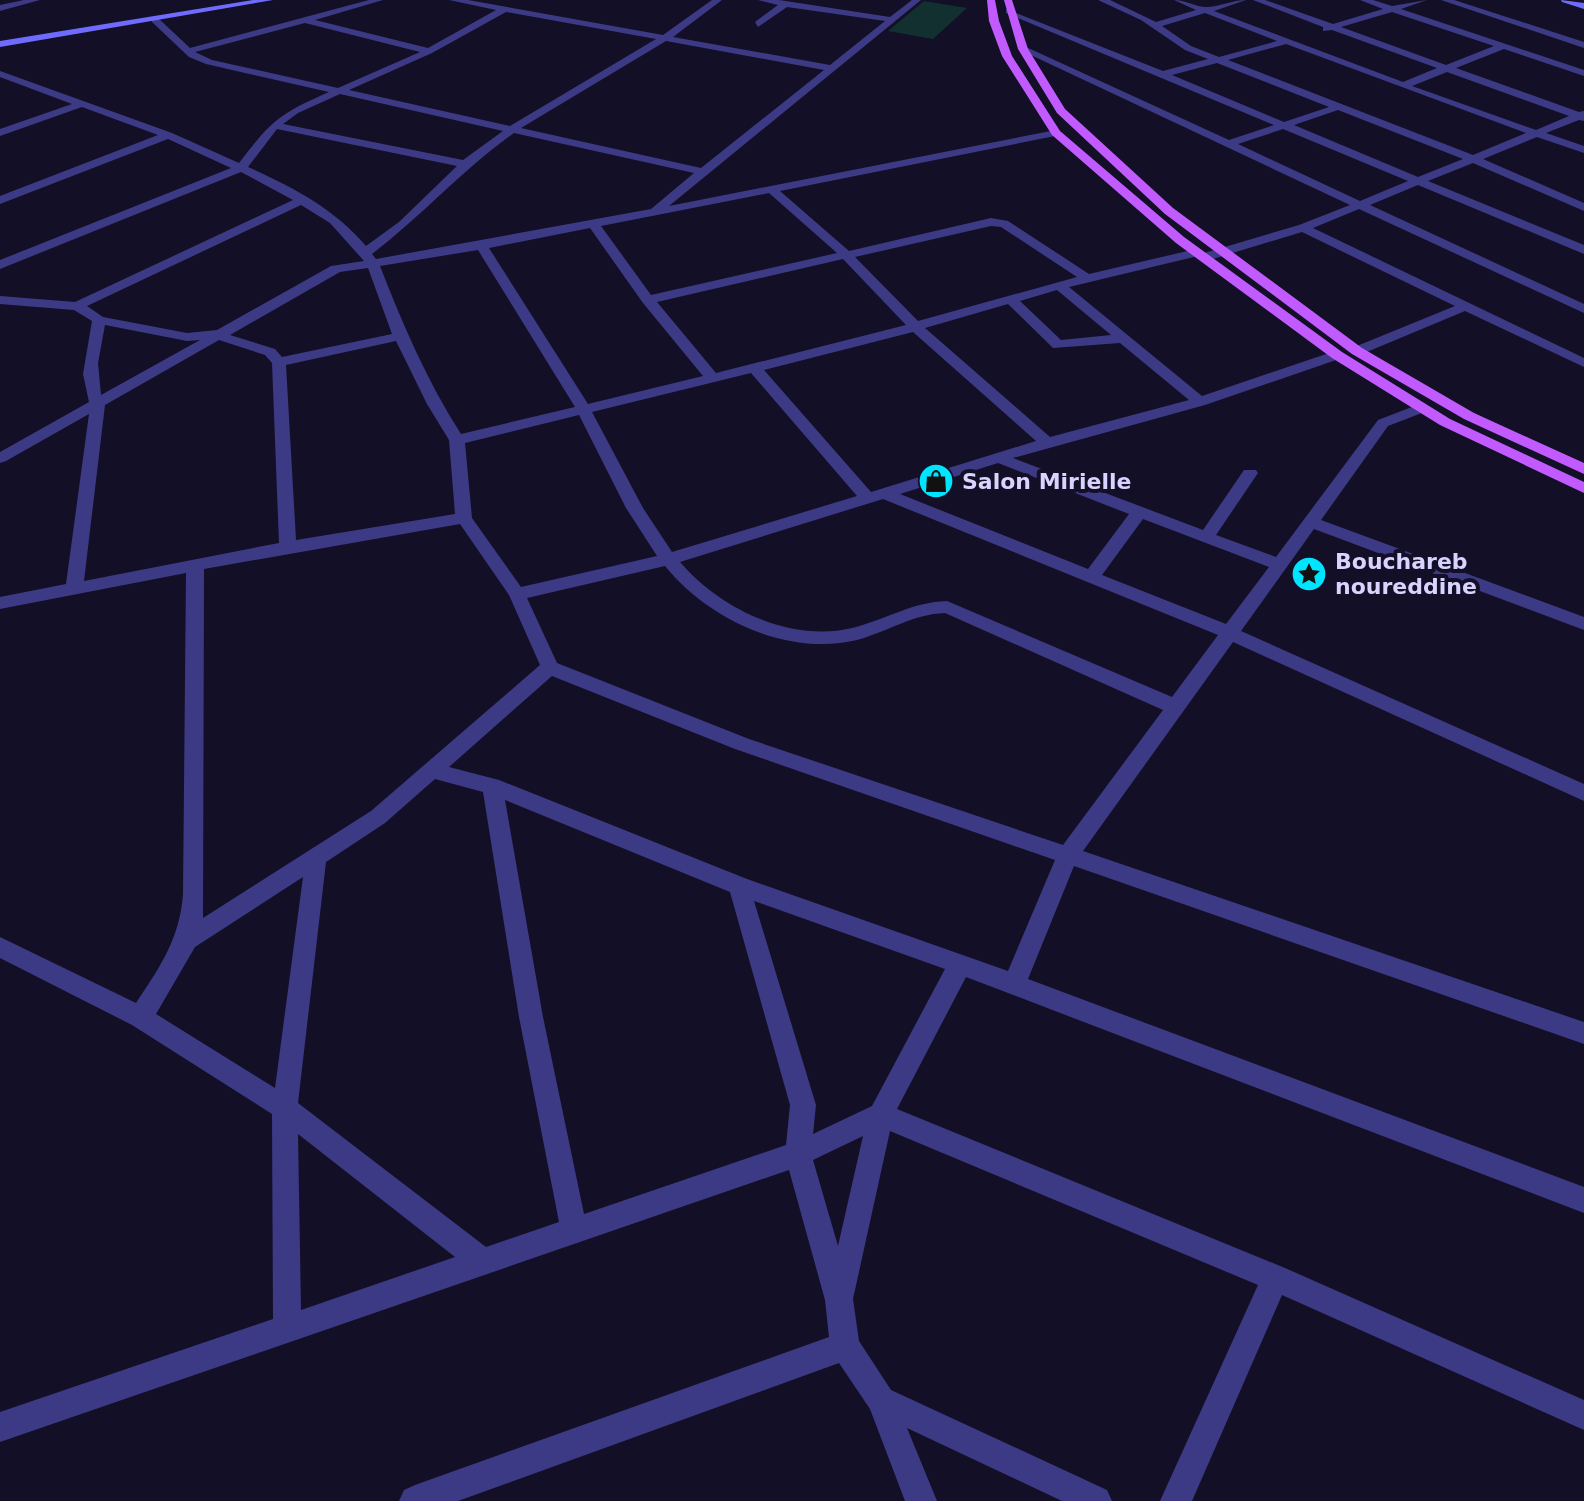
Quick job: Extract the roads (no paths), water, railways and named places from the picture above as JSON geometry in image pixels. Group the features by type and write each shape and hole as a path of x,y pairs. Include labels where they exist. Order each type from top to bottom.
{"main road":[{"path":"0,44 265,0"},
{"path":"991,0 994,21 1007,56 1056,133 1199,255 1337,355 1422,408 1510,455 1584,488"},
{"path":"1565,0 1582,4"},
{"path":"1008,5 1023,49 1068,119 1169,211 1357,351 1469,416 1584,469"}],"street":[{"path":"0,8 36,0"},
{"path":"330,0 355,8"},
{"path":"189,51 379,0"},
{"path":"453,0 832,68"},
{"path":"368,257 464,164 514,128 663,39 718,0"},
{"path":"762,0 893,20"},
{"path":"654,212 917,0"},
{"path":"1102,0 1154,25 1174,41 1475,160 1584,207"},
{"path":"1178,0 1584,150"},
{"path":"1154,25 1242,0"},
{"path":"1257,0 1441,69 1582,116"},
{"path":"1364,0 1584,73"},
{"path":"1316,32 1423,0"},
{"path":"1445,0 1584,45"},
{"path":"758,24 778,2"},
{"path":"1008,5 1285,126 1584,250"},
{"path":"0,265 241,168 274,125 338,90 429,51 503,10"},
{"path":"155,20 189,51 209,62 704,172"},
{"path":"304,20 429,51"},
{"path":"1164,74 1303,37"},
{"path":"1404,85 1504,46"},
{"path":"1023,49 1584,309"},
{"path":"3,78 168,135 241,168 334,220 368,257 400,336 434,404 457,440 464,518 517,594 550,667 655,714 799,767 1068,855 1584,1033"},
{"path":"0,133 79,105"},
{"path":"1228,144 1338,107"},
{"path":"457,440 755,369 1087,278 1222,253 1303,228 1424,182 1582,116"},
{"path":"274,125 464,164"},
{"path":"0,458 98,405 214,334 336,269 368,257 481,246 1056,133"},
{"path":"0,200 168,135"},
{"path":"771,189 846,255 916,327 1047,443"},
{"path":"77,306 301,200"},
{"path":"648,300 998,222 1087,278"},
{"path":"593,224 648,300 712,378"},
{"path":"1303,228 1584,363"},
{"path":"481,246 545,342 666,560 702,595 726,611 761,625 844,638 862,635 924,607 947,607 1176,707"},
{"path":"1060,286 1200,402"},
{"path":"0,300 77,306 99,320 187,337 214,334 270,352 279,362 288,547"},
{"path":"1011,300 1062,346 1124,338"},
{"path":"1357,351 1466,306"},
{"path":"74,588 98,405 90,392 92,347 99,320"},
{"path":"279,362 400,336"},
{"path":"517,594 666,560 1047,443 1200,402 1337,355"},
{"path":"755,369 876,496 1093,575 1230,633 1584,793"},
{"path":"1014,984 1068,855 1383,423 1422,408"},
{"path":"998,458 1280,565"},
{"path":"1207,536 1250,473"},
{"path":"1093,575 1140,511"},
{"path":"0,603 288,547 464,518"},
{"path":"1311,522 1584,624"},
{"path":"140,1017 190,939 197,898 192,871 195,565"},
{"path":"190,939 378,817 550,667"},
{"path":"432,770 492,786 739,886 1014,984 1584,1200"},
{"path":"492,786 531,1017 574,1229"},
{"path":"287,1328 285,1108 316,859"},
{"path":"739,886 803,1105 798,1154 839,1300 845,1346 881,1400 921,1501"},
{"path":"1,952 140,1017 285,1108 482,1261"},
{"path":"839,1300 881,1115 960,964"},
{"path":"0,1427 798,1154 881,1115 1275,1278 1584,1415"},
{"path":"1176,1501 1275,1278"},
{"path":"415,1501 845,1346"},
{"path":"881,1400 1096,1501"}],"place":[{"name":"Salon Mirielle","path":"936,481"},
{"name":"Bouchareb noureddine","path":"1309,574"}]}
